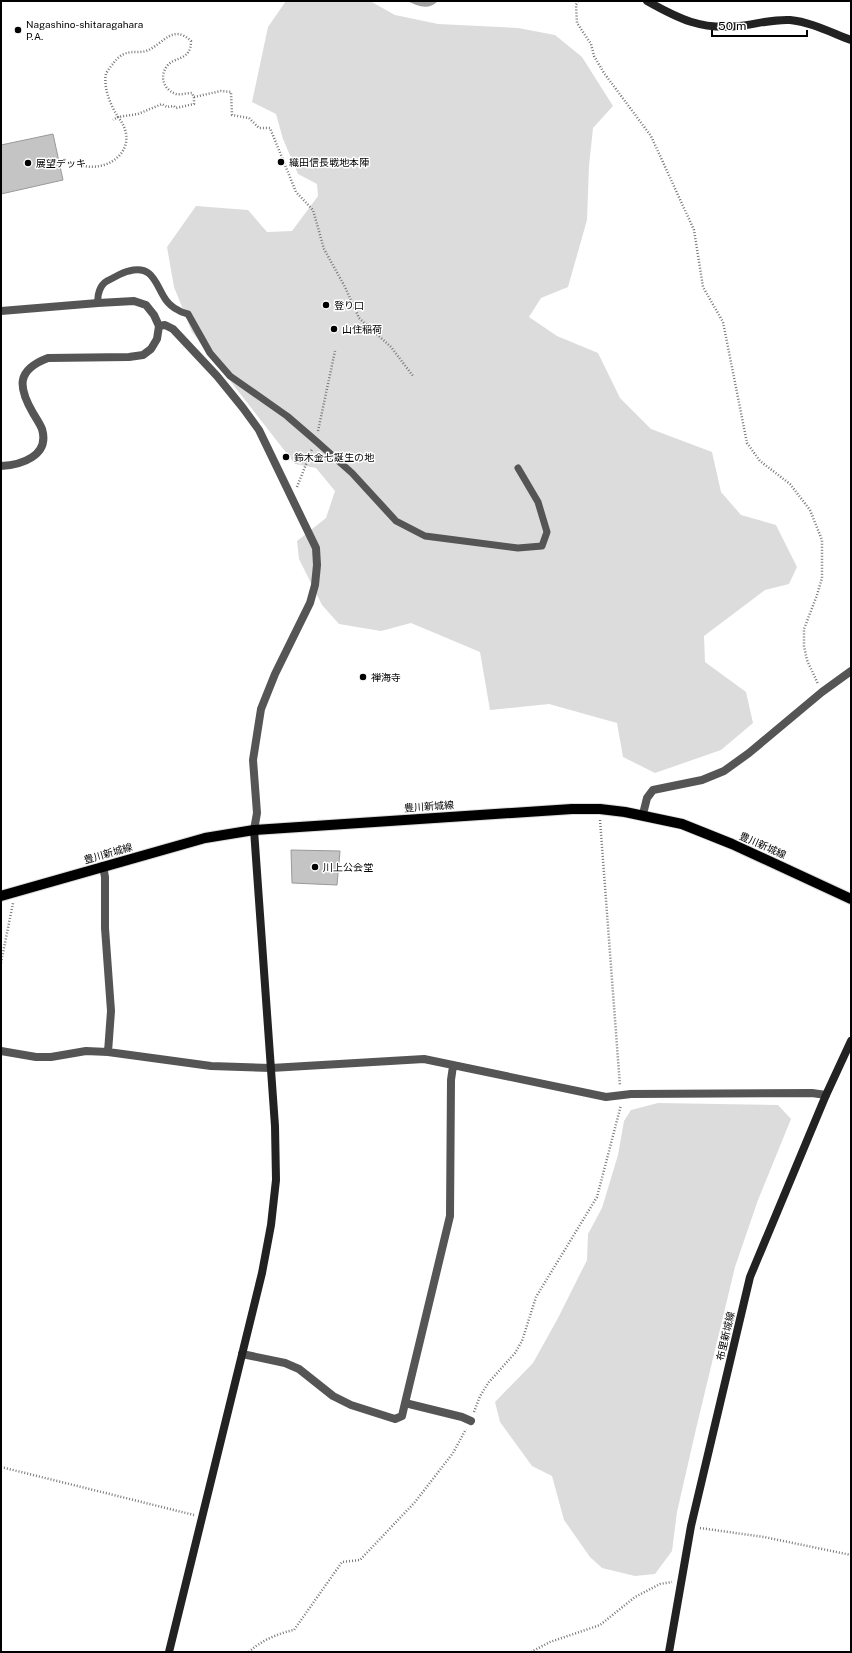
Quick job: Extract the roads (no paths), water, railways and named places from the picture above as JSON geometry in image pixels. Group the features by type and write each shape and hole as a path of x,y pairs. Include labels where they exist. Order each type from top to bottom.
{"main road":[{"path":"647,1 686,22 712,28 790,20 813,25 851,40"},
{"name":"豊川新城線","path":"1,896 205,838 254,830 497,813 600,809 643,814 689,827 732,844 851,899"},
{"path":"169,1652 265,1260 272,1225 276,1180 275,1126 254,830"},
{"name":"布里新城線","path":"669,1652 691,1526 750,1277 826,1095 851,1041"}],"street":[{"path":"1,311 98,302 134,302 146,306 154,315 159,326 157,338 152,349 143,355 129,357 48,358 37,362 29,368 22,380 22,392 42,429 43,439 40,448 35,455 25,462 1,466"},
{"path":"159,326 165,325 173,329 212,370 259,430 316,548 317,565 315,585 310,603 275,674 261,709 253,760 257,813 254,830"},
{"path":"643,814 647,798 654,790 702,780 724,771 749,753 822,692 851,671"},
{"path":"103,866 105,928 111,1011 108,1052"},
{"path":"1,1051 36,1057 51,1057 86,1051 108,1052 211,1066 272,1068 424,1059 606,1097 631,1094 812,1093 826,1095"},
{"path":"242,1354 285,1363 299,1369 333,1396 351,1405 395,1419 402,1416 450,1216 451,1080 453,1066"},
{"path":"405,1403 462,1417 471,1421"}],"lane":[{"path":"98,302 97,294 104,283 129,271 139,270 149,272 156,281 164,299 180,312 188,314 210,353 230,376 287,416 316,441 352,473 396,521 425,536 518,548 542,546 547,532 538,502 518,468"}],"place":[{"name":"Nagashino-shitaragahara P.A.","path":"18,30"},
{"name":"織田信長戦地本陣","path":"281,162"},
{"name":"展望デッキ","path":"28,163"},
{"name":"登り口","path":"326,305"},
{"name":"山住稲荷","path":"334,329"},
{"name":"鈴木金七誕生の地","path":"286,457"},
{"name":"禅海寺","path":"363,677"},
{"name":"川上公会堂","path":"315,867"}]}
